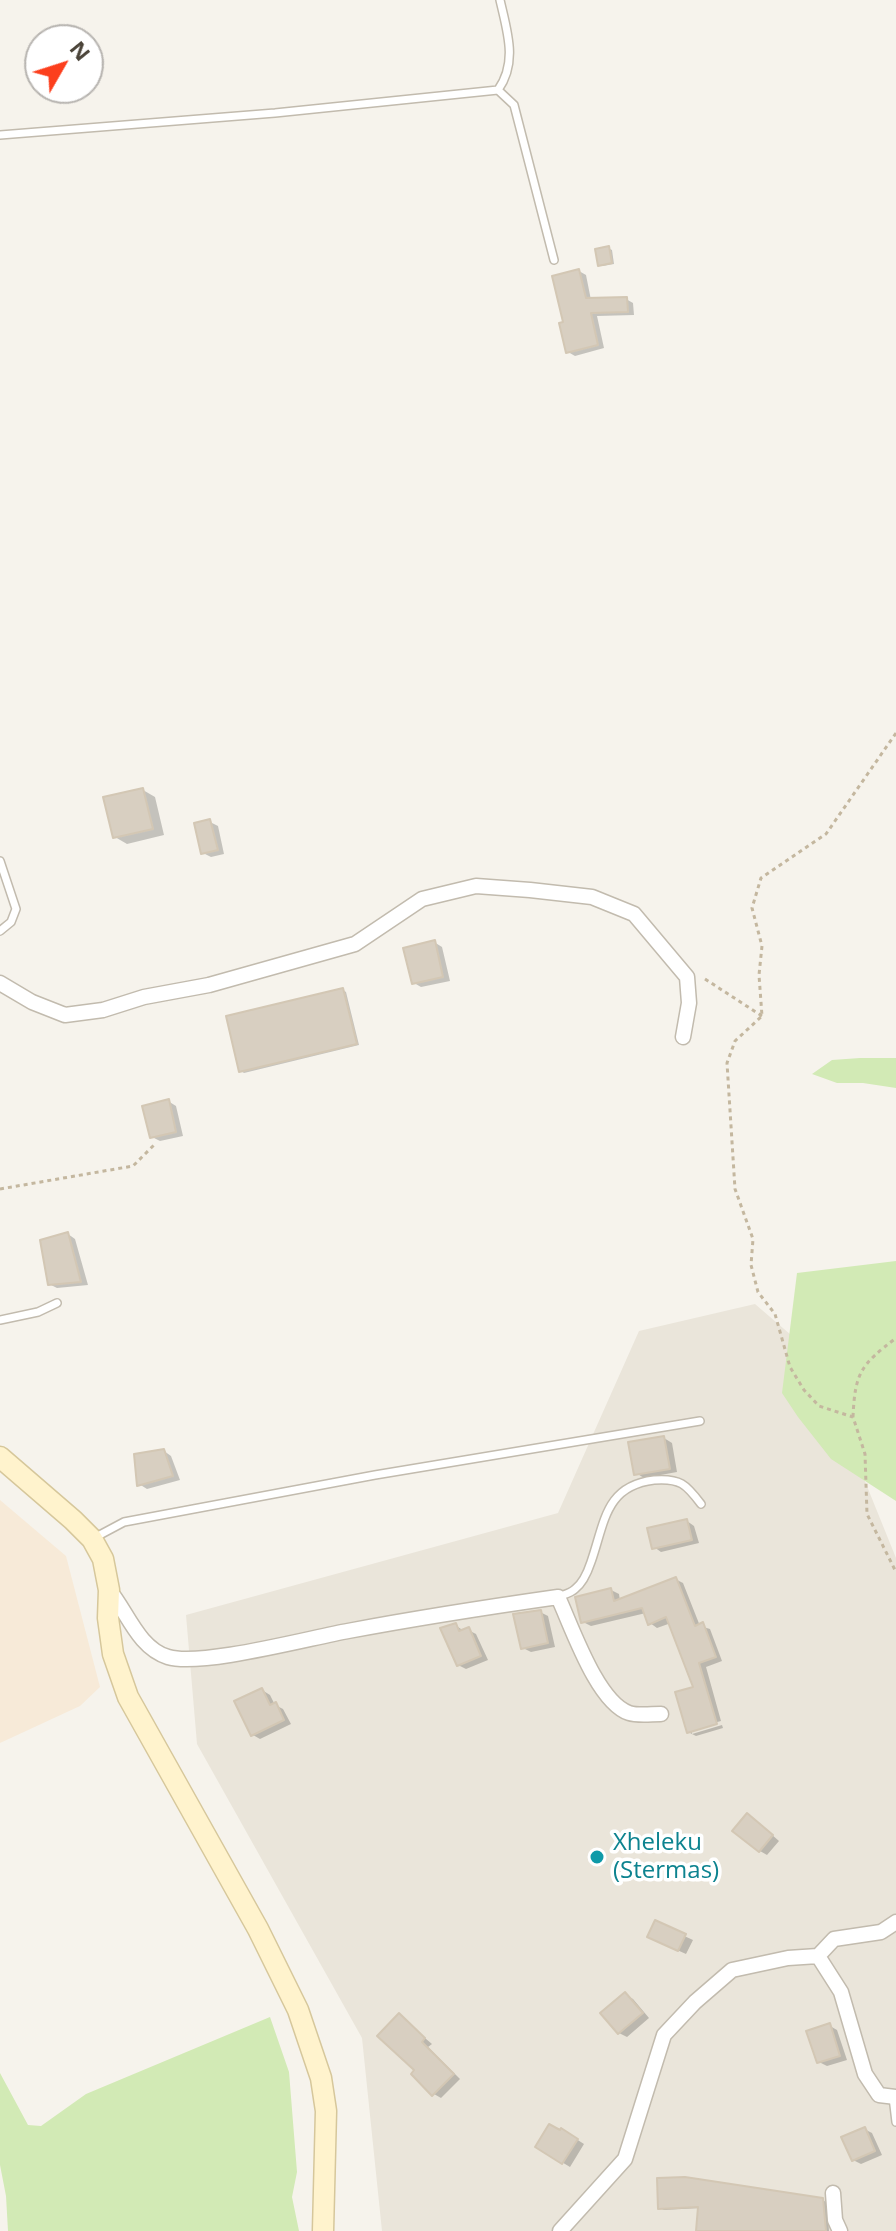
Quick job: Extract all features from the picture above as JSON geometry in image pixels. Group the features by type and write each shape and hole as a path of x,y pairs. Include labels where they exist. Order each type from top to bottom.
{"main road":[{"path":"0,1457 92,1539 103,1559 109,1590 108,1618 113,1654 128,1697 258,1929 298,2010 321,2078 326,2111 323,2231"}],"street":[{"path":"0,983 32,1002 65,1015 103,1010 144,997 209,985 355,944 422,899 476,886 592,897 634,914 687,977 689,1003 683,1037"},
{"path":"109,1590 121,1603 131,1625 152,1647 164,1656 182,1660 558,1597 598,1681 613,1703 630,1714 661,1714"},
{"path":"560,2231 625,2159 664,2035 695,2002 732,1970 788,1958 818,1956 834,1939 881,1932 896,1922"},
{"path":"818,1956 841,1992 865,2074 879,2095 894,2097"},
{"path":"833,2193 835,2220 840,2231"}],"lane":[{"path":"0,135 275,113 498,90 508,76 509,41 500,0"},
{"path":"498,90 514,105 554,260"},
{"path":"0,861 16,909 11,922 0,931"},
{"path":"0,1320 38,1312 57,1303"},
{"path":"92,1539 124,1522 375,1475 700,1421"},
{"path":"558,1597 576,1589 588,1571 612,1499 626,1487 672,1479 689,1487 701,1504"},
{"path":"894,2097 896,2122"}],"path":[{"path":"762,1016 759,975 762,946 752,908 761,878 826,834 896,733"},
{"path":"687,977 699,975 762,1016"},
{"path":"762,1016 735,1041 727,1063 735,1189 753,1239 751,1265 758,1292 775,1314 790,1367 804,1390 819,1406 853,1417"},
{"path":"0,1189 133,1166 154,1145"},
{"path":"896,1338 871,1358 854,1384 853,1417 865,1454 867,1514 896,1572"}],"shaded area":[{"path":"755,1304 798,1341 841,1422 896,1558 896,2231 382,2231 362,2038 197,1744 186,1615 558,1513 639,1331"},
{"path":"0,1500 66,1556 100,1687 80,1706 0,1743"}],"green space":[{"path":"896,1058 896,1088 837,1083 812,1074 832,1060"},
{"path":"896,1261 896,1501 831,1459 782,1393 797,1273"},
{"path":"270,2017 289,2072 297,2172 292,2197 299,2231 8,2231 0,2165 0,2073 28,2125 41,2126 86,2094"}],"building":[{"path":"609,246 612,263 598,266 595,249"},
{"path":"579,269 586,298 627,297 628,312 591,313 598,345 566,353 559,323 563,322 552,276"},
{"path":"143,788 153,829 113,838 103,797"},
{"path":"210,819 218,850 201,854 194,823"},
{"path":"435,940 443,977 412,984 403,948"},
{"path":"343,988 357,1044 239,1072 226,1016"},
{"path":"169,1099 176,1132 150,1138 142,1106"},
{"path":"68,1232 81,1282 48,1285 40,1240"},
{"path":"664,1436 670,1469 634,1475 628,1442"},
{"path":"164,1449 173,1476 137,1486 134,1454"},
{"path":"687,1519 692,1540 652,1549 647,1528"},
{"path":"676,1577 695,1626 703,1622 716,1657 699,1663 717,1724 687,1733 675,1692 693,1687 666,1617 648,1625 642,1608 581,1623 575,1597 611,1588 614,1601"},
{"path":"541,1610 548,1643 521,1649 513,1614"},
{"path":"456,1623 459,1631 469,1627 481,1656 457,1666 440,1628"},
{"path":"262,1688 270,1705 276,1702 284,1720 251,1736 234,1701"},
{"path":"747,1813 773,1835 759,1852 732,1831"},
{"path":"655,1920 686,1934 678,1951 647,1937"},
{"path":"625,1992 643,2013 618,2034 600,2013"},
{"path":"399,2013 425,2038 422,2042 454,2074 432,2096 411,2074 414,2070 377,2036"},
{"path":"830,2023 840,2056 817,2063 806,2031"},
{"path":"549,2124 578,2139 562,2164 535,2147"},
{"path":"865,2127 875,2151 852,2161 841,2137"},
{"path":"685,2177 823,2198 826,2231 696,2231 698,2207 658,2209 657,2178"}],"place":[{"name":"Xheleku (Stermas)","path":"597,1857"}]}
